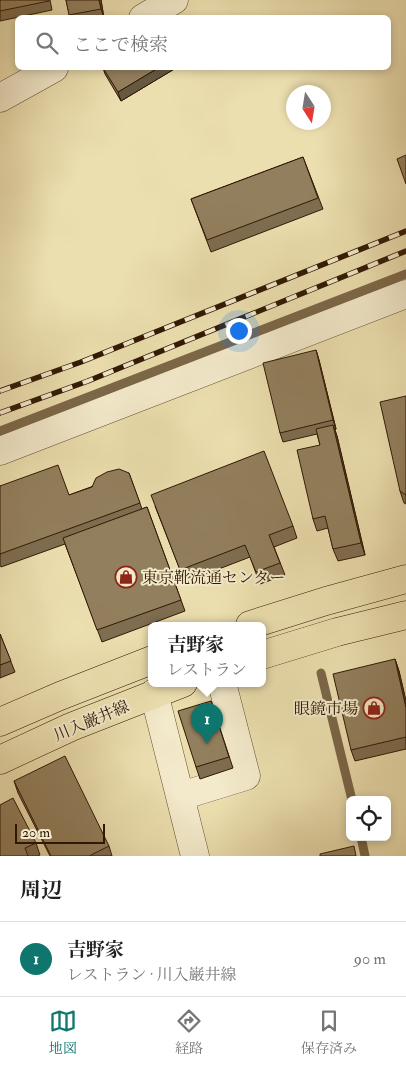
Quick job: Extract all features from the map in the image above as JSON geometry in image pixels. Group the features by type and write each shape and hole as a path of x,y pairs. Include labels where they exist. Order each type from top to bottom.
{"main road":[{"path":"260,622 406,579"},
{"path":"266,655 337,632 406,615"},
{"name":"川入巌井線","path":"0,722 148,662"},
{"name":"川入巌井線","path":"0,760 71,727 171,687"}],"street":[{"path":"0,98 50,70"},
{"path":"0,450 406,294"},
{"path":"181,796 246,776 223,687"},
{"path":"154,693 195,856"}],"building":[{"path":"0,0 49,0 49,1 0,11"},
{"path":"66,0 99,0 101,9 69,15"},
{"path":"104,70 155,70 118,92"},
{"path":"406,155 406,184 397,159"},
{"path":"303,157 318,198 207,240 191,199"},
{"path":"316,350 333,420 280,433 263,363"},
{"path":"406,396 406,495 400,491 380,402"},
{"path":"333,425 361,543 333,549 325,516 313,519 297,450 320,445 316,429"},
{"path":"264,451 293,526 269,535 280,563 256,572 245,545 180,570 151,495"},
{"path":"58,465 69,495 92,487 96,478 107,472 119,469 129,473 140,503 0,554 0,486"},
{"path":"147,507 181,600 97,630 63,538"},
{"path":"0,634 11,661 0,665"},
{"path":"395,659 406,708 406,737 351,750 333,674"},
{"path":"211,701 229,757 196,767 178,711"},
{"path":"65,756 109,846 89,856 51,856 14,781"},
{"path":"13,798 36,843 25,848 28,856 0,856 0,805"},
{"path":"354,846 356,856 320,856 320,854"}],"waterway":[{"path":"0,431 406,274"},
{"path":"321,673 351,796"},
{"path":"362,841 365,856"}],"railway":[{"path":"0,391 81,362 406,231"},
{"path":"0,413 88,381 406,251"}],"place":[{"name":"東京靴流通センター","path":"126,577"},
{"name":"眼鏡市場","path":"374,708"},
{"name":"吉野家","path":"207,744"}]}
